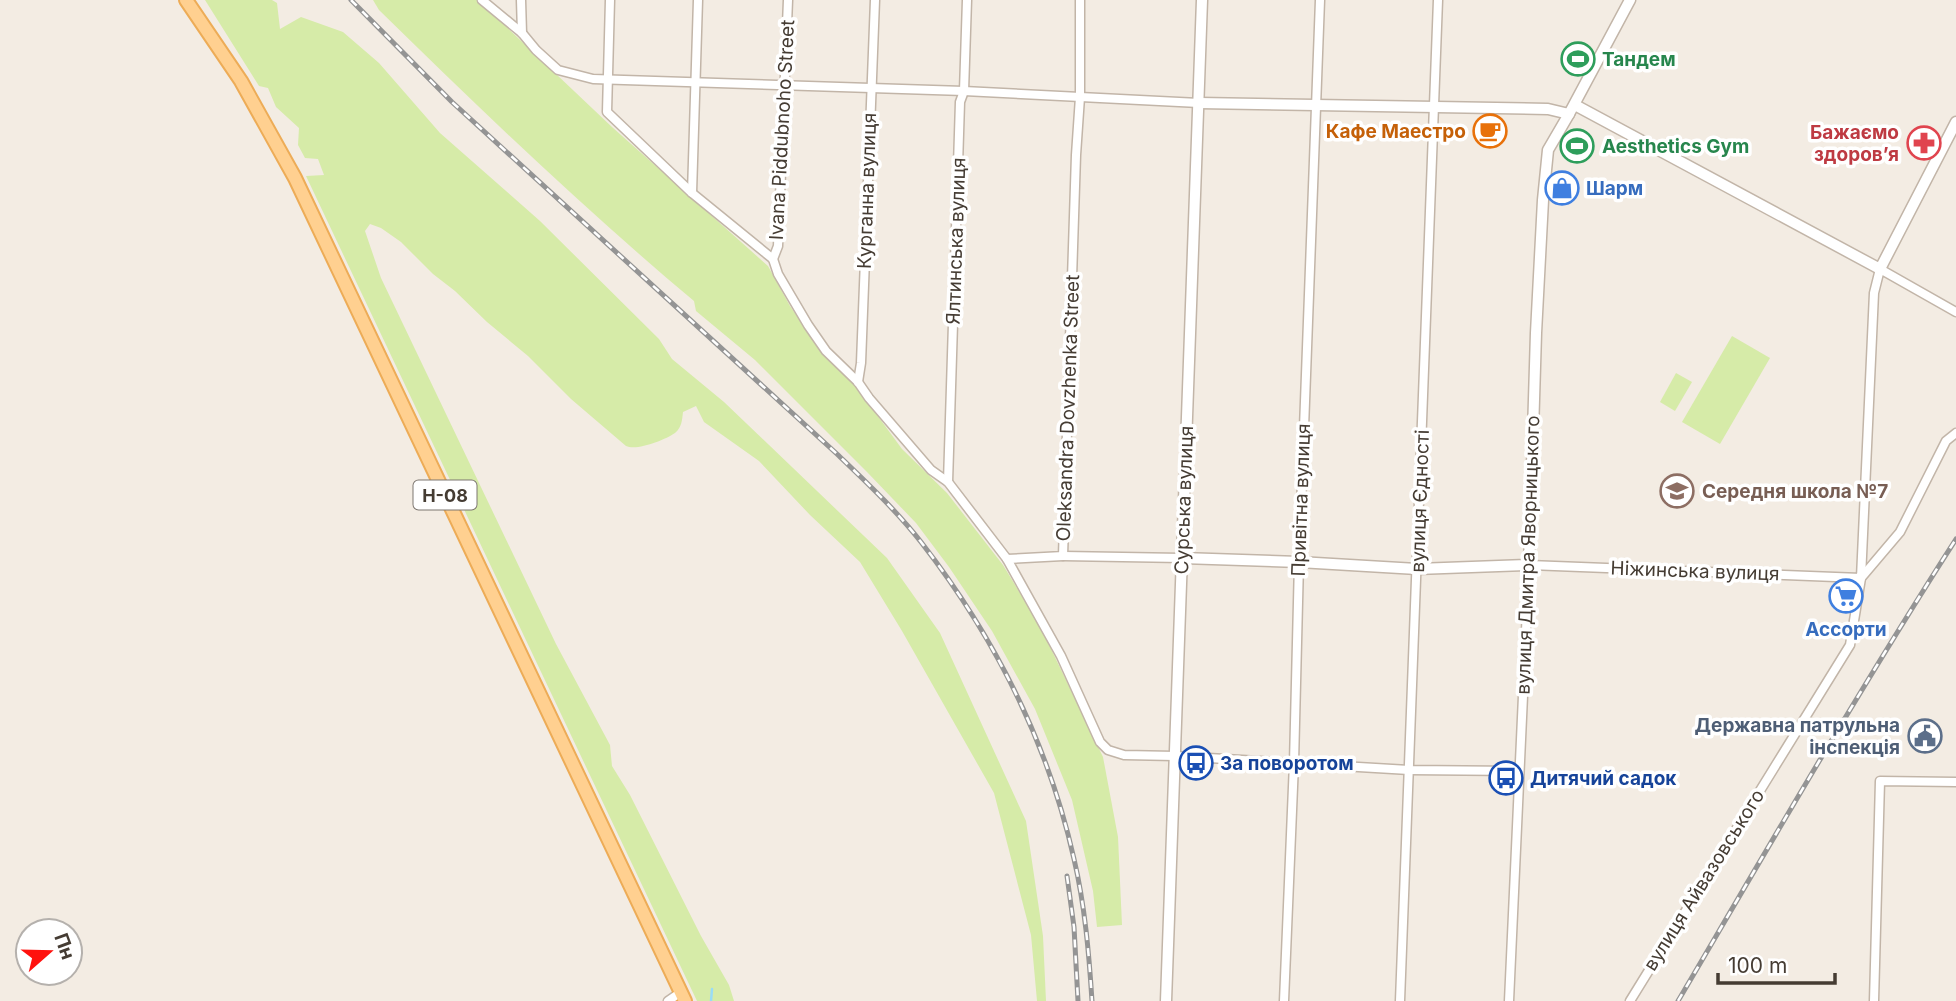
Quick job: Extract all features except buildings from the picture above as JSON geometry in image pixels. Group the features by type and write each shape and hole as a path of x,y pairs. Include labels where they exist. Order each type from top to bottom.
{"main road":[{"name":"Н-08","path":"186,0 241,81 295,178 683,996"}],"street":[{"path":"482,0 522,33 536,50 558,69 593,79 964,91 1199,103 1572,109 1880,269 1956,312"},
{"path":"521,0 522,33"},
{"path":"610,0 607,112 692,194 773,259 778,274 826,351 858,382 931,470 948,482 1007,559 1062,656 1100,742 1108,750 1124,755 1409,770 1519,771"},
{"path":"692,194 698,0"},
{"name":"Ivana Piddubnoho Street","path":"773,259 778,246 788,0"},
{"name":"Курганна вулиця","path":"858,382 861,363 875,0"},
{"name":"Ялтинська вулиця","path":"948,482 960,102 964,91 967,0"},
{"name":"Oleksandra Dovzhenka Street","path":"1007,559 1063,556 1080,97 1080,0"},
{"name":"Сурська вулиця","path":"1166,1001 1202,0"},
{"name":"Привітна вулиця","path":"1284,1001 1320,0"},
{"name":"вулиця Єдності","path":"1400,1001 1438,0"},
{"name":"вулиця Дмитра Яворницького","path":"1509,1001 1529,565 1536,333 1548,150 1629,0"},
{"path":"1880,269 1956,122"},
{"name":"вулиця Айвазовського","path":"1630,1001 1850,645 1861,578 1874,293 1880,269"},
{"path":"1861,578 1900,532 1946,441 1956,433"},
{"path":"1063,556 1298,562 1417,569 1529,565"},
{"name":"Ніжинська вулиця","path":"1529,565 1861,578"},
{"path":"1874,1001 1880,780 1956,782"},
{"path":"668,1001 683,996"}],"green space":[{"path":"205,0 272,0 277,3 280,29 301,17 343,32 379,63 440,133 540,221 659,339 672,359 724,402 887,558 940,633 1026,821 1043,936 1046,1001 1037,1001 1031,935 994,793 860,562 810,515 759,461 704,422 696,406 683,412 679,428 670,436 644,446 626,446 433,274 401,242 370,224 365,231 381,278 556,644 610,745 612,766 630,795 701,936 729,985 734,1001 697,1001 306,176 324,175 318,159 305,158 298,145 299,128 276,107 268,88 259,86"},
{"path":"373,0 478,0 612,127 768,266 790,306 824,355 855,385 902,449 947,493 1003,565 1040,626 1103,757 1118,837 1122,925 1097,927 1093,891 1072,800 1035,709 992,631 916,523 755,360 696,311 694,301 613,231 456,85 379,10"},
{"path":"1732,336 1770,358 1720,444 1682,422"},
{"path":"1676,373 1692,382 1675,411 1660,402"}],"waterway":[{"path":"711,1001 712,989"}],"railway":[{"path":"351,0 452,102 837,454 891,507 921,542 995,653 1015,692 1049,774 1078,877 1092,1001"},
{"path":"1678,1001 1849,711 1956,539"},
{"path":"1067,876 1074,927 1078,1001"}],"place":[{"name":"Тандем","path":"1578,59"},
{"name":"Кафе Маестро","path":"1490,131"},
{"name":"Бажаємо здоровʼя","path":"1924,143"},
{"name":"Aesthetics Gym","path":"1577,146"},
{"name":"Шарм","path":"1562,188"},
{"name":"Середня школа №7","path":"1677,491"},
{"name":"Ассорти","path":"1846,596"},
{"name":"Державна патрульна інспекція","path":"1925,736"},
{"name":"За поворотом","path":"1196,763"},
{"name":"Дитячий садок","path":"1506,778"}]}
